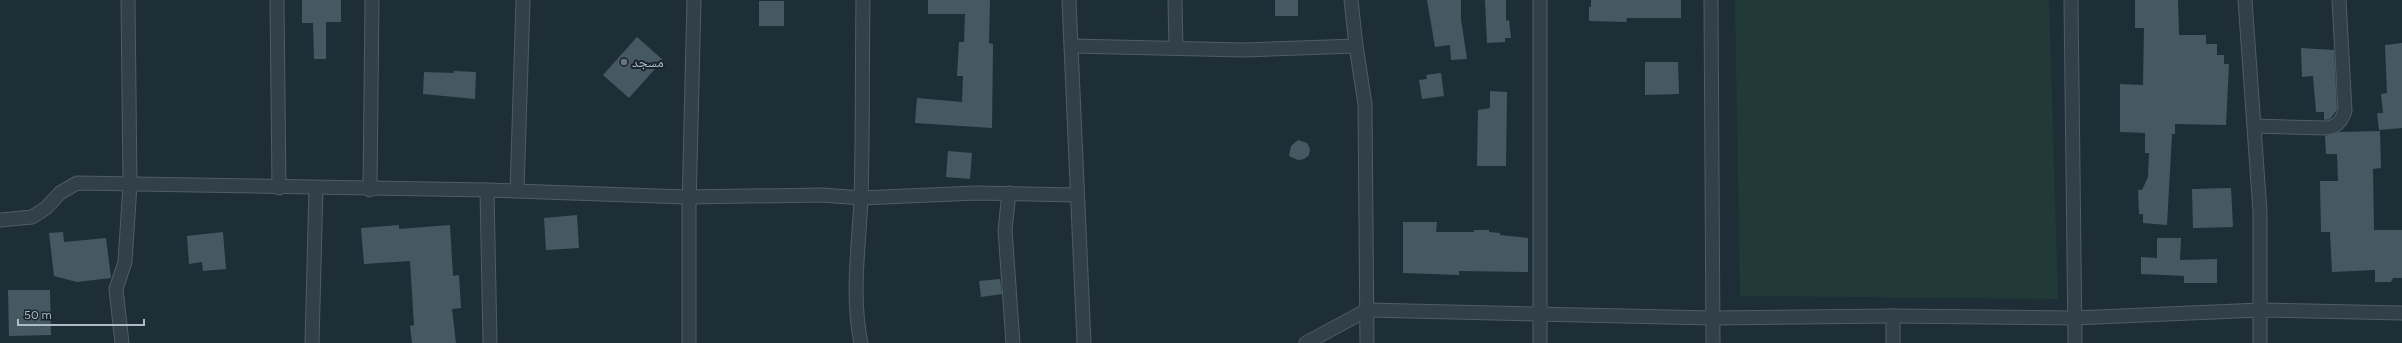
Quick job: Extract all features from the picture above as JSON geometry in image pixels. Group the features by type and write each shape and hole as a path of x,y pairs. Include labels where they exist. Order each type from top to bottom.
{"street":[{"path":"122,343 116,289 125,262 130,185 128,0"},
{"path":"277,0 279,188"},
{"path":"370,190 372,0"},
{"path":"517,192 523,0"},
{"path":"690,343 690,196 694,0"},
{"path":"861,343 856,318 855,293 861,198 863,0"},
{"path":"1069,0 1072,46 1076,195 1084,343"},
{"path":"1175,0 1176,48"},
{"path":"1351,0 1365,104 1367,343"},
{"path":"1540,0 1540,343"},
{"path":"1711,0 1713,343"},
{"path":"2071,0 2074,343"},
{"path":"2245,0 2260,212 2260,343"},
{"path":"2255,126 2325,128 2334,127 2341,121 2345,111 2338,0"},
{"path":"1072,46 1243,50 1356,46"},
{"path":"0,220 32,217 46,208 60,192 77,183 370,190 487,190 690,196 823,195 861,198 1009,193 1076,195"},
{"path":"312,343 316,188"},
{"path":"487,190 490,343"},
{"path":"1009,193 1005,230 1013,343"},
{"path":"1306,343 1367,310 1712,318 1893,316 2074,318 2260,310 2402,313"},
{"path":"1893,316 1893,343"}],"green space":[{"path":"1735,0 2049,0 2058,299 1740,296"}],"building":[{"path":"302,0 341,0 341,22 326,22 326,59 314,59 313,23 302,23"},
{"path":"928,0 990,0 989,43 993,44 992,128 915,123 917,98 962,102 963,76 957,76 959,42 964,42 965,14 928,14"},
{"path":"1275,0 1298,0 1298,16 1275,16"},
{"path":"1427,0 1461,0 1461,19 1467,59 1451,60 1450,45 1435,47"},
{"path":"1485,0 1506,0 1506,21 1509,20 1511,38 1505,38 1505,42 1487,43"},
{"path":"1591,0 1681,0 1681,18 1627,18 1626,22 1589,21 1589,7 1591,7"},
{"path":"2135,0 2178,0 2179,35 2206,35 2206,44 2217,44 2217,55 2224,55 2224,64 2229,64 2226,125 2175,124 2175,134 2172,134 2167,225 2143,223 2143,214 2139,214 2138,190 2142,190 2148,177 2149,153 2145,153 2145,133 2120,132 2120,84 2143,85 2144,28 2135,28"},
{"path":"759,1 784,1 784,26 759,26"},
{"path":"637,37 663,60 629,98 603,75"},
{"path":"2402,43 2402,128 2379,130 2377,113 2383,113 2381,94 2387,93 2385,45"},
{"path":"2301,48 2334,50 2337,110 2330,119 2324,120 2324,112 2316,112 2313,76 2302,77"},
{"path":"1645,62 1678,62 1679,94 1645,95"},
{"path":"454,71 476,72 475,99 423,94 424,72 454,73"},
{"path":"1441,73 1444,96 1422,99 1419,80 1427,79 1426,75"},
{"path":"1490,91 1507,92 1506,166 1477,166 1478,110 1490,108"},
{"path":"2380,131 2381,168 2373,169 2374,230 2402,230 2402,278 2393,278 2391,282 2375,282 2375,270 2332,272 2330,232 2321,232 2320,181 2338,181 2337,154 2326,154 2325,136 2339,132"},
{"path":"1298,140 1307,143 1310,149 1309,155 1304,159 1298,160 1289,156 1291,146"},
{"path":"948,151 972,153 970,179 946,177"},
{"path":"2231,188 2233,227 2193,228 2192,189"},
{"path":"577,215 579,248 546,250 544,218"},
{"path":"1403,222 1437,222 1436,232 1474,232 1474,230 1489,230 1489,232 1500,233 1500,235 1528,238 1528,272 1459,271 1459,275 1403,273"},
{"path":"399,225 399,229 450,225 453,276 459,275 461,308 452,309 456,343 412,343 410,326 414,325 410,261 364,264 361,228"},
{"path":"63,232 64,242 106,238 111,278 77,282 54,276 49,233"},
{"path":"223,232 226,269 203,271 202,262 189,264 187,236"},
{"path":"2157,238 2181,238 2180,260 2217,259 2217,283 2184,283 2184,276 2141,274 2141,257 2157,258"},
{"path":"1000,279 1002,294 981,297 979,281"},
{"path":"8,290 50,290 51,335 9,336"}],"place":[{"name":"مسجد","path":"624,62"}]}
